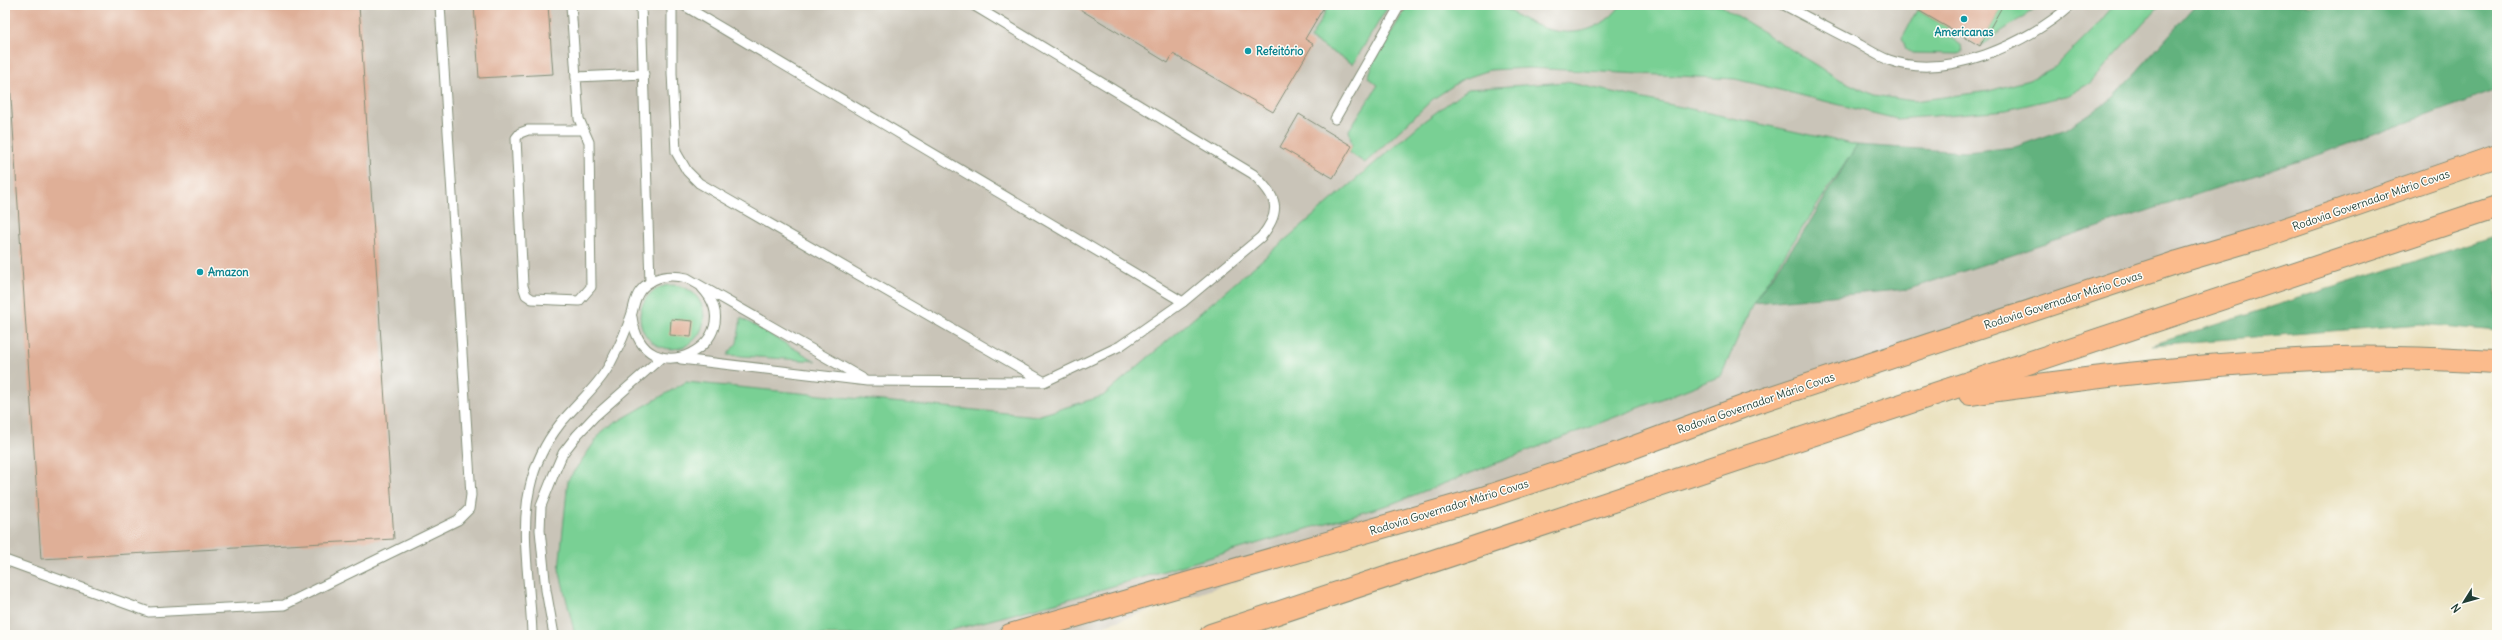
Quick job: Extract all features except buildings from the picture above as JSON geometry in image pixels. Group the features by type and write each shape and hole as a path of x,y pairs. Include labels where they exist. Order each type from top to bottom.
{"highway":[{"name":"Rodovia Governador Mário Covas","path":"1010,635 1486,497 1607,457 1745,406 2178,262 2256,239 2497,156"},
{"path":"1211,635 1336,595 1730,461 1919,401 2497,207"},
{"path":"1919,401 2095,377 2234,363 2341,358 2497,362"}],"lane":[{"path":"5,560 149,612 284,605 458,520 469,509 471,495 440,5"},
{"path":"571,5 579,119 584,130 589,142 591,287 579,301 532,299 526,295 523,286 516,138 520,133 528,130 584,130"},
{"path":"642,5 650,282"},
{"path":"672,5 672,73 676,152 687,171 699,183 1044,382"},
{"path":"683,5 1183,302"},
{"path":"867,381 687,278 674,275 662,277 650,282 640,291 634,303 632,316 633,328 639,340 649,350 662,357 867,381 1044,382 1120,346 1183,302 1261,237 1273,220 1275,209 1274,199 1266,186 1241,166 973,5"},
{"path":"1335,119 1400,5"},
{"path":"1784,5 1889,60 1925,66 1980,58 2028,36 2056,18 2071,5"},
{"path":"576,77 644,74"},
{"path":"681,359 702,347 710,336 715,322 714,308 708,294 698,284"},
{"path":"532,635 526,539 530,487 542,452 560,424 602,379 613,359 632,316"},
{"path":"554,635 546,590 540,530 541,506 563,453 577,435 594,417 662,357"}],"shaded area":[{"path":"5,5 2497,5 2497,156 1076,635 5,635"}],"green space":[{"path":"1329,5 1389,5 1353,64 1310,39"},
{"path":"1408,5 1496,5 1549,30 1575,32 1600,24 1611,16 1621,5 1720,5 1835,77 1873,95 1914,101 1989,91 2029,80 2055,67 2098,24 2114,5 2160,5 2090,83 2069,95 2006,110 1897,119 1735,79 1528,68 1490,70 1463,79 1433,99 1365,163 1348,152 1352,146 1349,130 1378,85 1368,78 1374,61"},
{"path":"2003,5 2040,5 1980,46"},
{"path":"2196,5 2497,5 2497,90 2320,154 1909,289 1753,303 1805,230 1857,145 1966,152 2015,147 2066,129 2113,98"},
{"path":"1917,10 1949,28 1947,35 1961,45 1962,52 1959,54 1912,53 1906,49 1902,38"},
{"path":"1566,82 1857,145 1753,303 1721,376 1391,504 1059,602 933,635 575,635 559,569 568,480 603,430 686,382 1037,416 1103,396 1424,121 1468,89"},
{"path":"2497,235 2497,331 2421,324 2152,345"},
{"path":"672,285 684,287 695,294 702,305 704,317 702,329 695,340 684,347 672,349 660,347 649,340 642,329 640,317 642,305 649,294 660,287"},
{"path":"741,318 816,361 727,355 737,343"}],"place":[{"name":"Americanas","path":"1964,19"},
{"name":"Refeitório","path":"1248,51"},
{"name":"Amazon","path":"200,272"}]}
